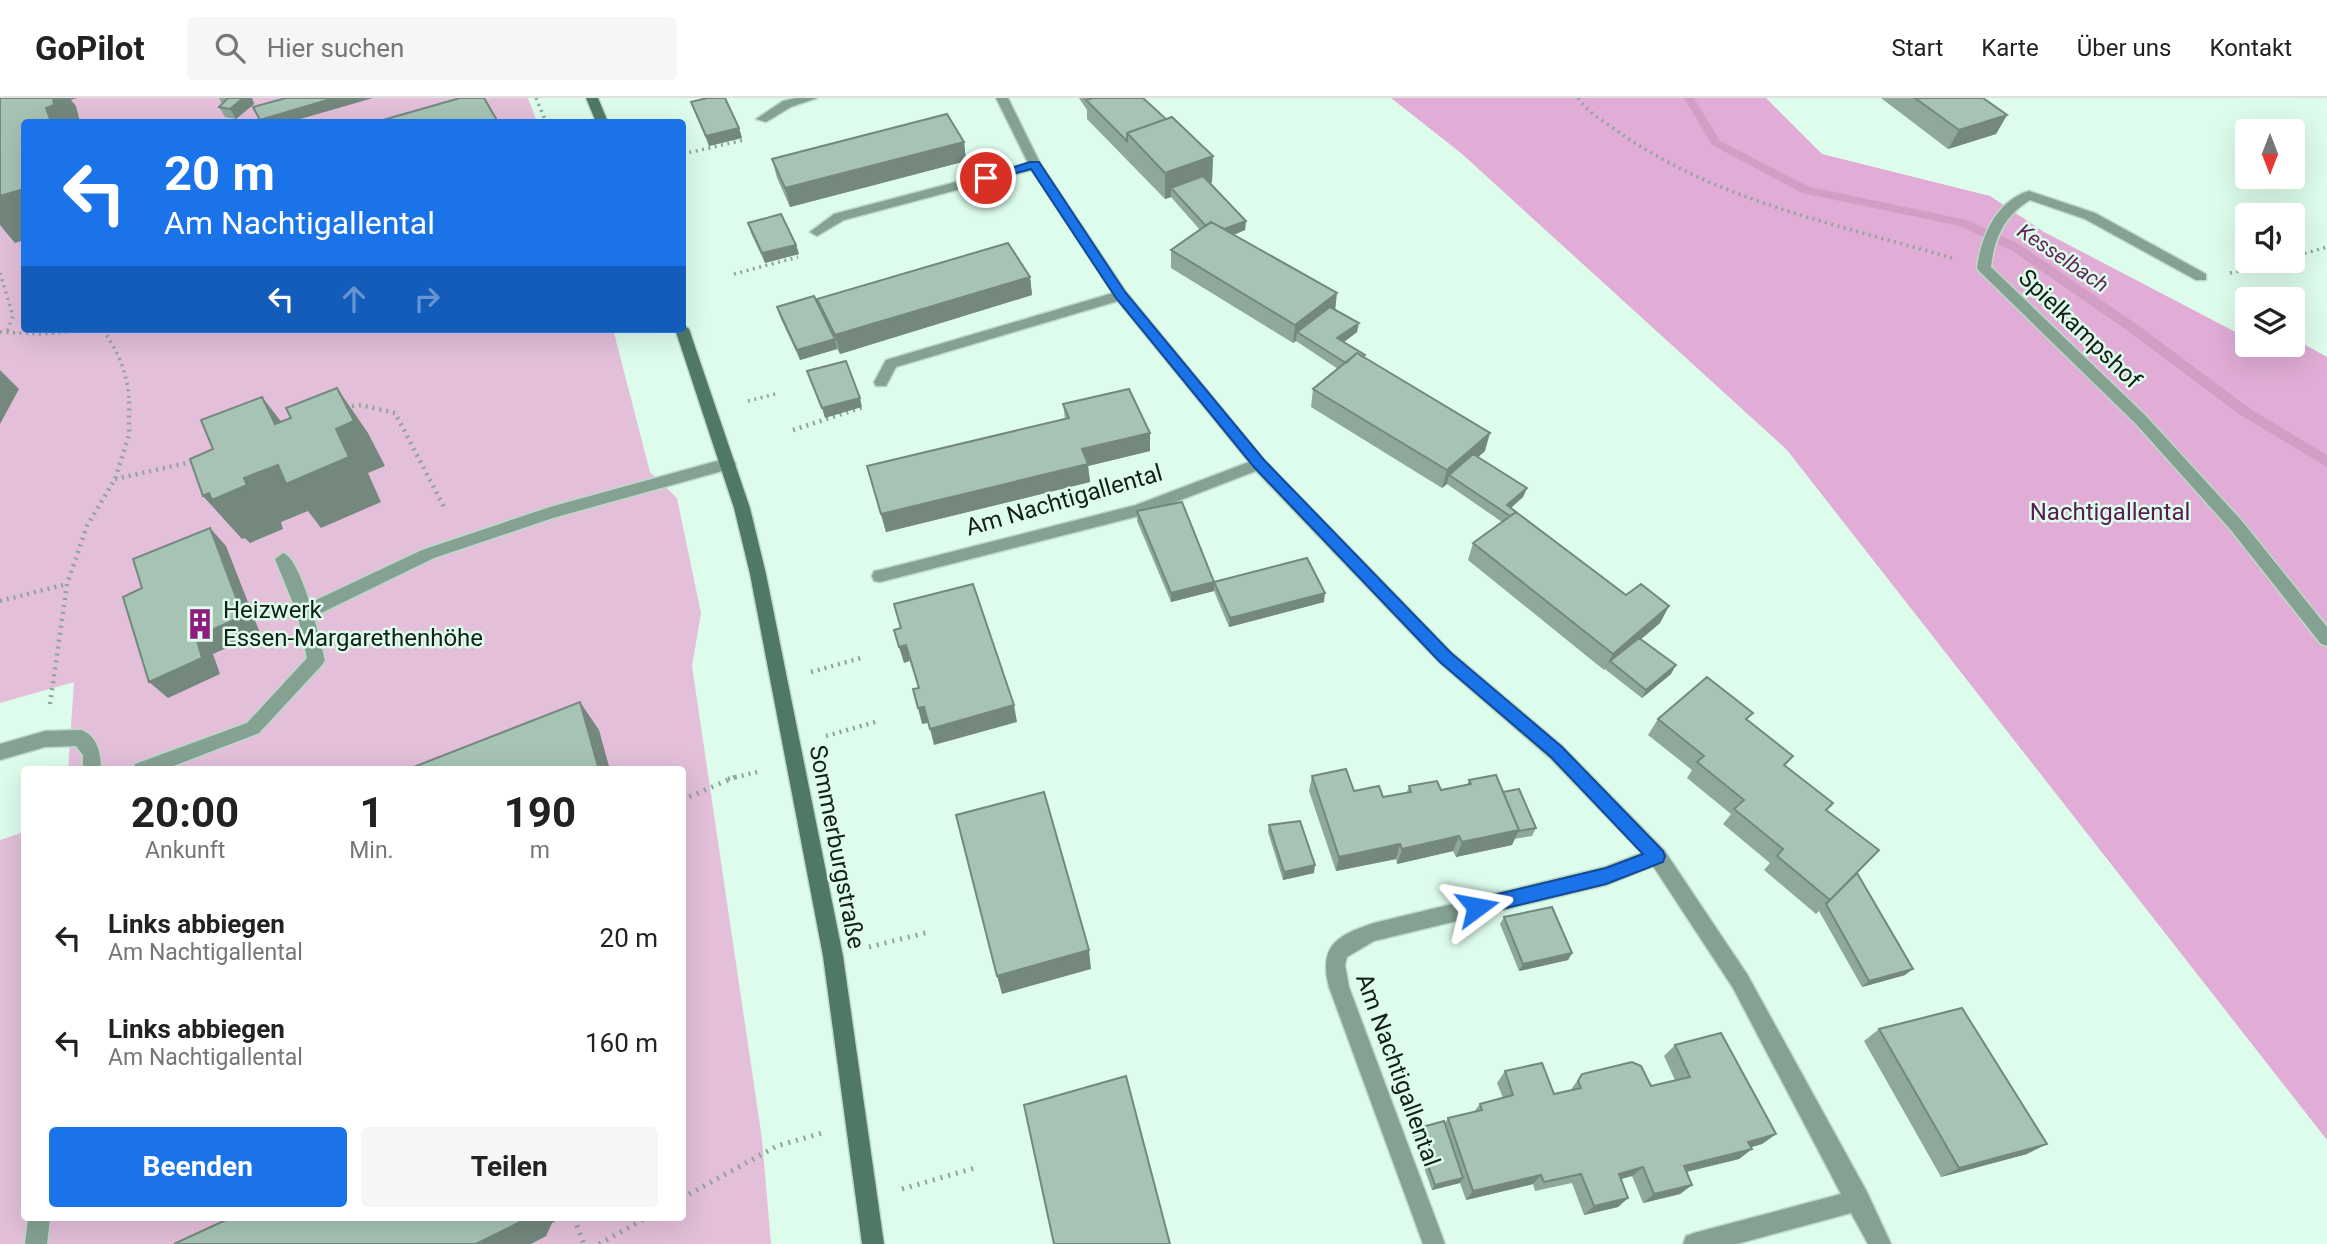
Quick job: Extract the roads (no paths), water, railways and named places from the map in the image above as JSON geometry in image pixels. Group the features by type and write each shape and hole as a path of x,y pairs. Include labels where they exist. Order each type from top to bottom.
{"street":[{"path":"592,98 601,119"},
{"path":"762,119 786,104 811,98"},
{"path":"1002,98 1034,164 1121,295 1259,464 1445,657 1556,752 1657,856 1740,981 1859,1200 1880,1244"},
{"path":"817,233 839,217 1034,164"},
{"name":"Spielkampshof","path":"2202,277 2126,233 2090,216 2029,195 2014,202 1985,247 1984,268 2150,430 2236,525 2327,639"},
{"path":"881,382 891,364 1121,295"},
{"name":"Sommerburgstraße","path":"683,333 746,521 795,754 833,956 873,1244"},
{"path":"305,612 428,554 550,513 728,464"},
{"name":"Am Nachtigallental","path":"880,576 1139,510 1259,464"},
{"path":"153,766 253,728 316,660 305,612 283,559"},
{"path":"0,752 45,739 81,738 93,753 92,766"},
{"name":"Am Nachtigallental","path":"1434,1244 1336,978 1333,968 1337,953 1349,941 1374,932 1606,876 1657,856"},
{"path":"1694,1244 1859,1200"},
{"path":"36,1244 39,1221"}],"waterway":[{"name":"Kesselbach","path":"1689,98 1716,143 1806,190 1963,223 2015,247 2130,326 2244,411 2327,462"}],"place":[{"name":"Heizwerk Essen-Margarethenhöhe","path":"200,624"}],"park label":[{"name":"Nachtigallental","path":"2110,512"}]}
